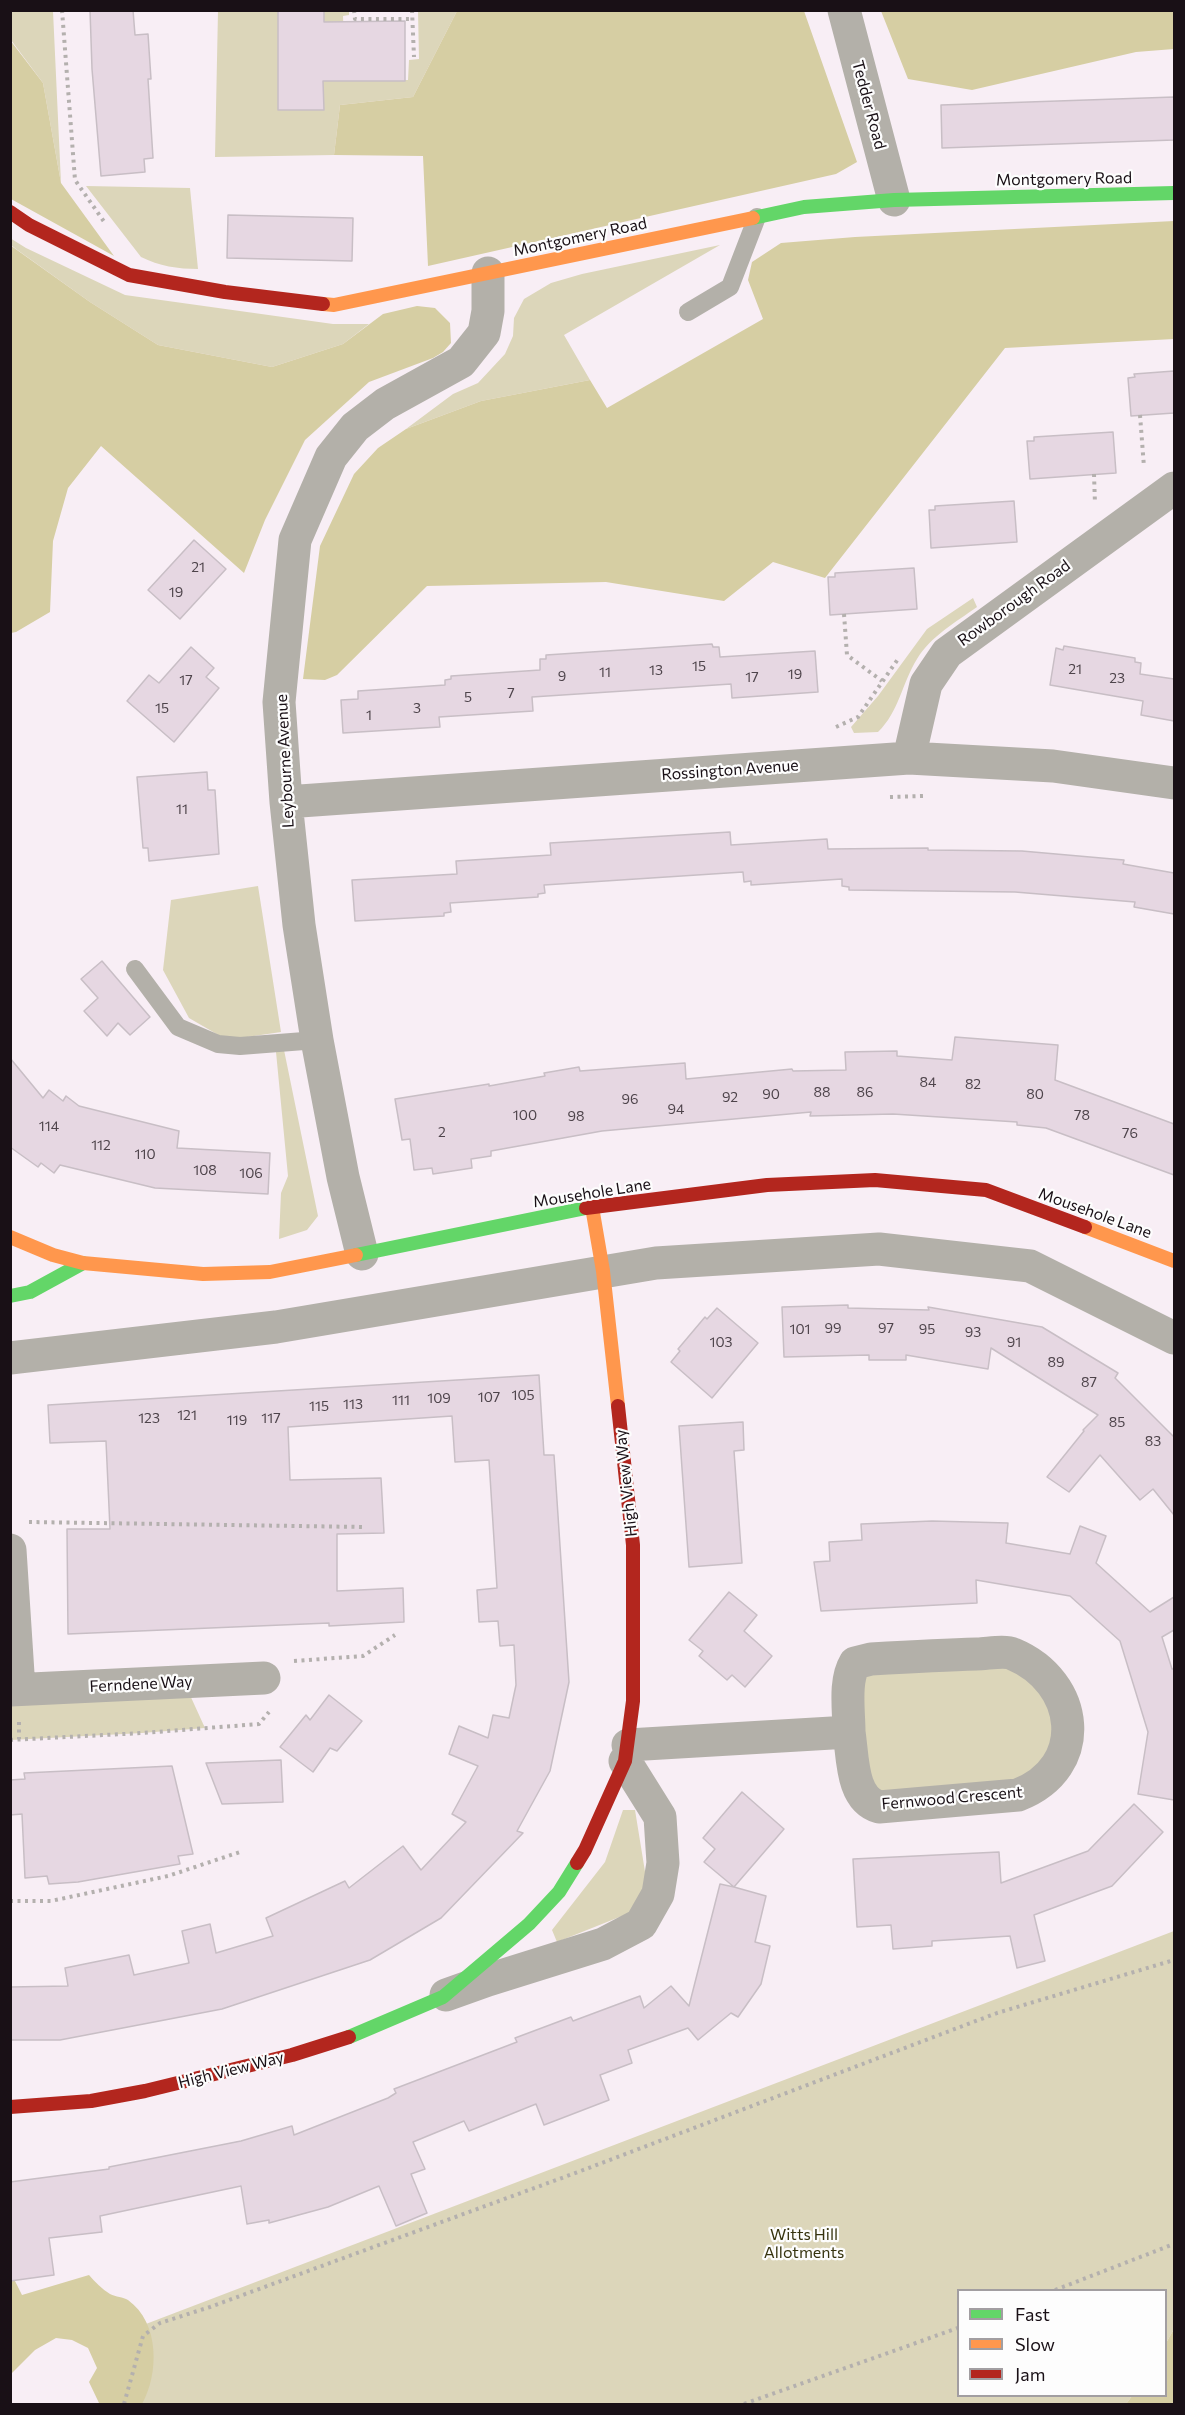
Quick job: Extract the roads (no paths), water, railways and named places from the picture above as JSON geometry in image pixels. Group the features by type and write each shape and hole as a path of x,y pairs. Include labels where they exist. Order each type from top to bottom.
{"street":[{"name":"Tedder Road","path":"844,10 894,200"},
{"name":"Montgomery Road","path":"10,212 29,225 129,275 225,292 334,305 804,207 894,200 1174,193"},
{"name":"Leybourne Avenue","path":"362,1254 343,1178 317,1040 299,925 286,802 279,702 296,540 330,457 355,427 385,404 462,362 484,333 488,311 488,273"},
{"name":"Rowborough Road","path":"909,758 926,684 947,652 1174,488"},
{"name":"Rossington Avenue","path":"286,802 909,758 1053,766 1174,783"},
{"name":"Mousehole Lane","path":"10,1237 53,1255 84,1263 203,1275 270,1272 592,1207 767,1185 874,1180 986,1190 1174,1262"},
{"name":"High View Way","path":"443,1997 530,1924 559,1892 585,1850 627,1753 633,1701 633,1545 603,1271 592,1207"},
{"path":"10,1358 276,1327 656,1263 879,1249 1029,1266 1174,1338"},
{"path":"10,1296 30,1292 84,1263"},
{"name":"Ferndene Way","path":"16,1536 15,1690 264,1678"},
{"name":"Fernwood Crescent","path":"1011,1653 1034,1666 1060,1695 1068,1713 1068,1738 1058,1766 1037,1788 1018,1795 879,1807 872,1804 858,1790 849,1732 851,1670 855,1663 871,1659 1011,1653"},
{"path":"627,1753 849,1732"},
{"name":"High View Way","path":"10,2107 91,2101 292,2055 355,2035 488,1980 603,1944 641,1924 658,1894 663,1863 660,1817 627,1753"}],"lane":[{"path":"688,312 730,287 757,217"},
{"path":"135,969 178,1027 218,1044 240,1046 317,1040"}],"park label":[{"name":"Witts Hill Allotments","path":"804,2244"}]}
